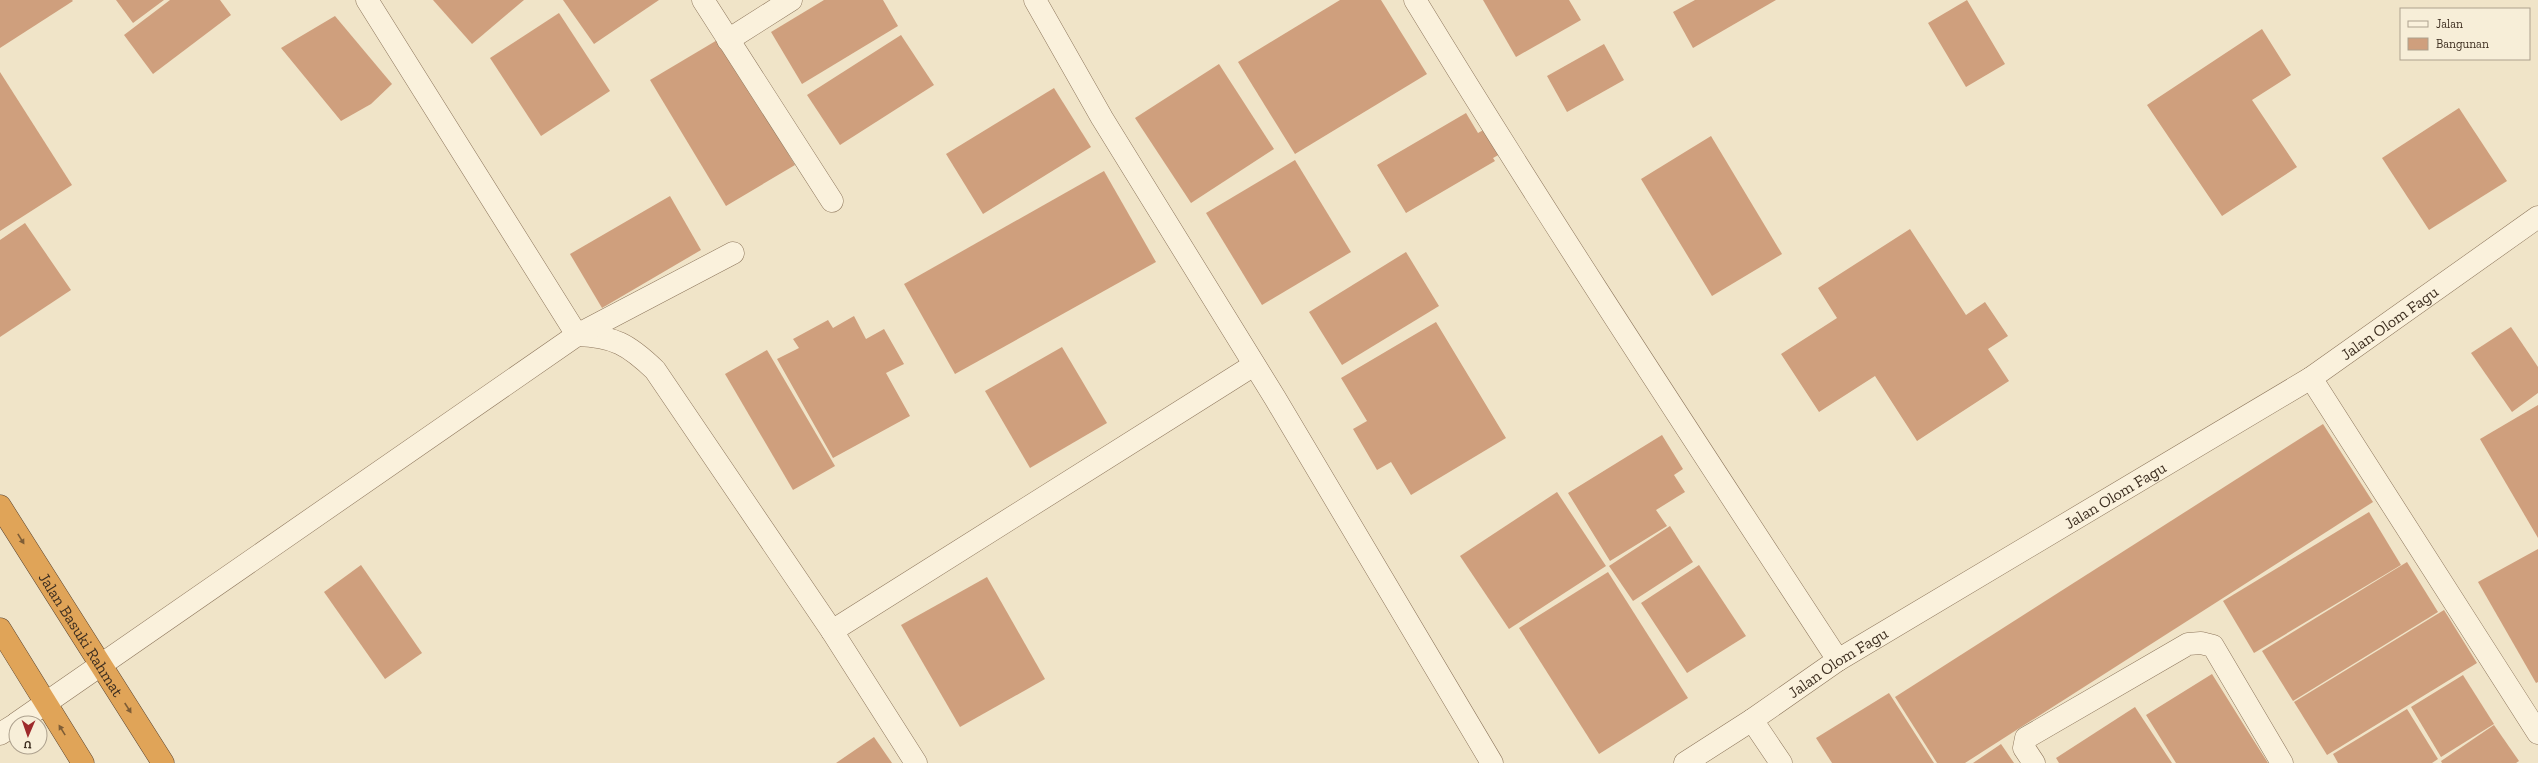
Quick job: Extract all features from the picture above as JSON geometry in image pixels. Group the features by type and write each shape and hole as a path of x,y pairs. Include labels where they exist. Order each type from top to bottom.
{"highway":[{"name":"Jalan Basuki Rahmat","path":"0,506 163,763"},
{"path":"0,630 83,763"}],"street":[{"path":"367,0 577,335"},
{"path":"703,0 832,201"},
{"path":"728,40 791,0"},
{"path":"1035,0 1102,118 1254,365 1492,763"},
{"path":"1415,0 1657,382 1838,660"},
{"name":"Jalan Olom Fagu","path":"1685,763 1752,720 1838,660 2311,378 2538,217"},
{"path":"30,715 577,335 733,253"},
{"path":"577,335 600,336 624,344 655,370 832,631 916,763"},
{"path":"832,631 1254,365"},
{"path":"2311,378 2538,733"},
{"path":"2034,763 2024,748 2026,738 2188,644 2201,643 2213,646 2282,763"},
{"path":"1752,720 1781,763"}],"building":[{"path":"0,0 72,0 73,1 0,48"},
{"path":"116,0 164,0 133,23"},
{"path":"170,0 220,0 231,15 153,74 124,35"},
{"path":"433,0 524,0 472,44"},
{"path":"563,0 659,0 594,44"},
{"path":"824,0 883,0 898,26 802,84 771,32"},
{"path":"1340,0 1381,0 1427,74 1295,154 1238,62"},
{"path":"1483,0 1569,0 1581,20 1516,57"},
{"path":"1695,0 1776,0 1693,48 1673,12"},
{"path":"1967,0 2005,64 1966,87 1928,23"},
{"path":"559,13 610,91 541,136 490,58"},
{"path":"335,16 392,84 371,104 341,121 281,48"},
{"path":"2262,29 2291,75 2252,100 2297,167 2222,216 2147,105"},
{"path":"901,35 934,85 840,145 807,95"},
{"path":"719,39 795,165 726,206 650,80"},
{"path":"1604,44 1624,80 1567,112 1547,76"},
{"path":"1219,64 1274,149 1191,203 1135,118"},
{"path":"0,72 72,185 0,231"},
{"path":"1054,88 1091,147 983,214 946,154"},
{"path":"2459,108 2507,181 2429,230 2382,158"},
{"path":"1466,113 1478,133 1487,128 1502,153 1493,158 1495,161 1406,213 1377,165"},
{"path":"1711,136 1782,254 1712,296 1641,179"},
{"path":"1295,160 1351,252 1262,305 1206,213"},
{"path":"1104,171 1156,262 955,374 904,284"},
{"path":"670,196 701,250 602,308 570,254"},
{"path":"25,223 71,290 0,337 0,240"},
{"path":"1910,229 1966,315 1985,302 2008,336 1988,349 2009,381 1917,441 1875,376 1819,412 1781,354 1837,318 1818,288"},
{"path":"1406,252 1439,306 1342,365 1309,312"},
{"path":"854,316 866,339 884,329 904,364 886,373 910,416 833,458 777,359 799,348 793,339 828,320 833,328"},
{"path":"1436,322 1506,438 1411,495 1391,462 1377,470 1353,429 1367,421 1341,378"},
{"path":"2511,327 2538,367 2538,393 2512,412 2471,353"},
{"path":"1062,347 1107,423 1030,468 985,391"},
{"path":"767,350 835,466 793,490 725,374"},
{"path":"2538,405 2538,538 2480,439"},
{"path":"2323,424 2373,502 1965,763 1937,763 1895,697"},
{"path":"1662,435 1683,469 1674,475 1685,492 1656,510 1667,526 1610,561 1568,493"},
{"path":"1557,492 1606,566 1509,629 1460,556"},
{"path":"2369,512 2401,565 2254,653 2223,601"},
{"path":"1670,526 1693,562 1633,601 1609,566"},
{"path":"2538,549 2538,682 2536,683 2478,582"},
{"path":"2407,562 2438,612 2293,701 2262,651"},
{"path":"361,565 422,653 385,679 324,592"},
{"path":"1699,565 1746,636 1687,673 1641,603"},
{"path":"1608,572 1688,698 1599,754 1519,628"},
{"path":"987,577 1045,679 960,727 901,625"},
{"path":"2444,610 2477,663 2327,755 2294,702"},
{"path":"2212,674 2268,763 2176,763 2146,715"},
{"path":"2463,675 2494,724 2441,757 2411,707"},
{"path":"1889,693 1934,763 1832,763 1816,738"},
{"path":"2135,707 2172,763 2059,763 2056,758"},
{"path":"2407,709 2438,759 2432,763 2338,763 2333,754"},
{"path":"2494,725 2519,761 2516,763 2442,763 2441,761"},
{"path":"874,737 892,763 836,763"},
{"path":"2001,744 2014,763 1973,763"}]}
